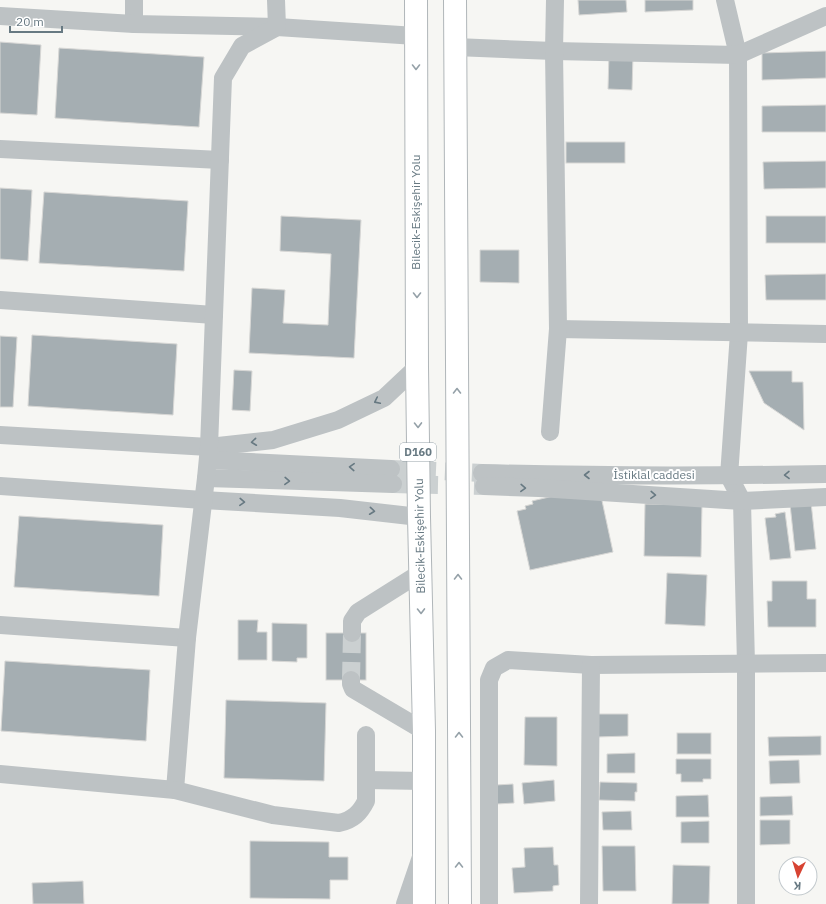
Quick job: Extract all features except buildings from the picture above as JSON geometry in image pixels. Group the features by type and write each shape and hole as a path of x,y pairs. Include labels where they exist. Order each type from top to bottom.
{"main road":[{"name":"Bilecik-Eskişehir Yolu","path":"416,0 417,367 424,730 424,904"},
{"path":"455,0 460,904"}],"street":[{"path":"134,0 134,24"},
{"path":"276,0 278,27"},
{"path":"550,432 558,329 554,51 555,0"},
{"path":"725,0 738,56 739,333 729,476 742,501 746,664 746,904"},
{"path":"0,16 134,24 278,27 416,36"},
{"path":"455,47 738,56 826,16"},
{"path":"175,790 187,638 209,454 223,78 242,46 278,27"},
{"path":"0,149 220,160"},
{"path":"0,300 214,315"},
{"path":"558,329 826,334"},
{"path":"209,454 274,440 338,420 384,398 417,367"},
{"path":"0,435 209,454 392,476 206,478"},
{"name":"İstiklal caddesi","path":"742,501 539,488 483,480 553,475 729,476 826,474"},
{"path":"0,486 340,508 419,517"},
{"path":"742,501 826,497"},
{"path":"352,633 352,621 358,612 420,573"},
{"path":"0,625 187,638"},
{"path":"489,904 489,680 494,668 508,660 591,665 826,663"},
{"path":"589,904 591,665"},
{"path":"351,680 353,689 424,730"},
{"path":"0,774 175,790 273,815 339,823 346,822 358,814 366,801 366,735"},
{"path":"366,780 424,780"},
{"path":"405,904 424,849"}],"tunnel":[{"path":"391,469 482,473"},
{"path":"393,484 484,486"},
{"path":"351,680 352,633"}]}
